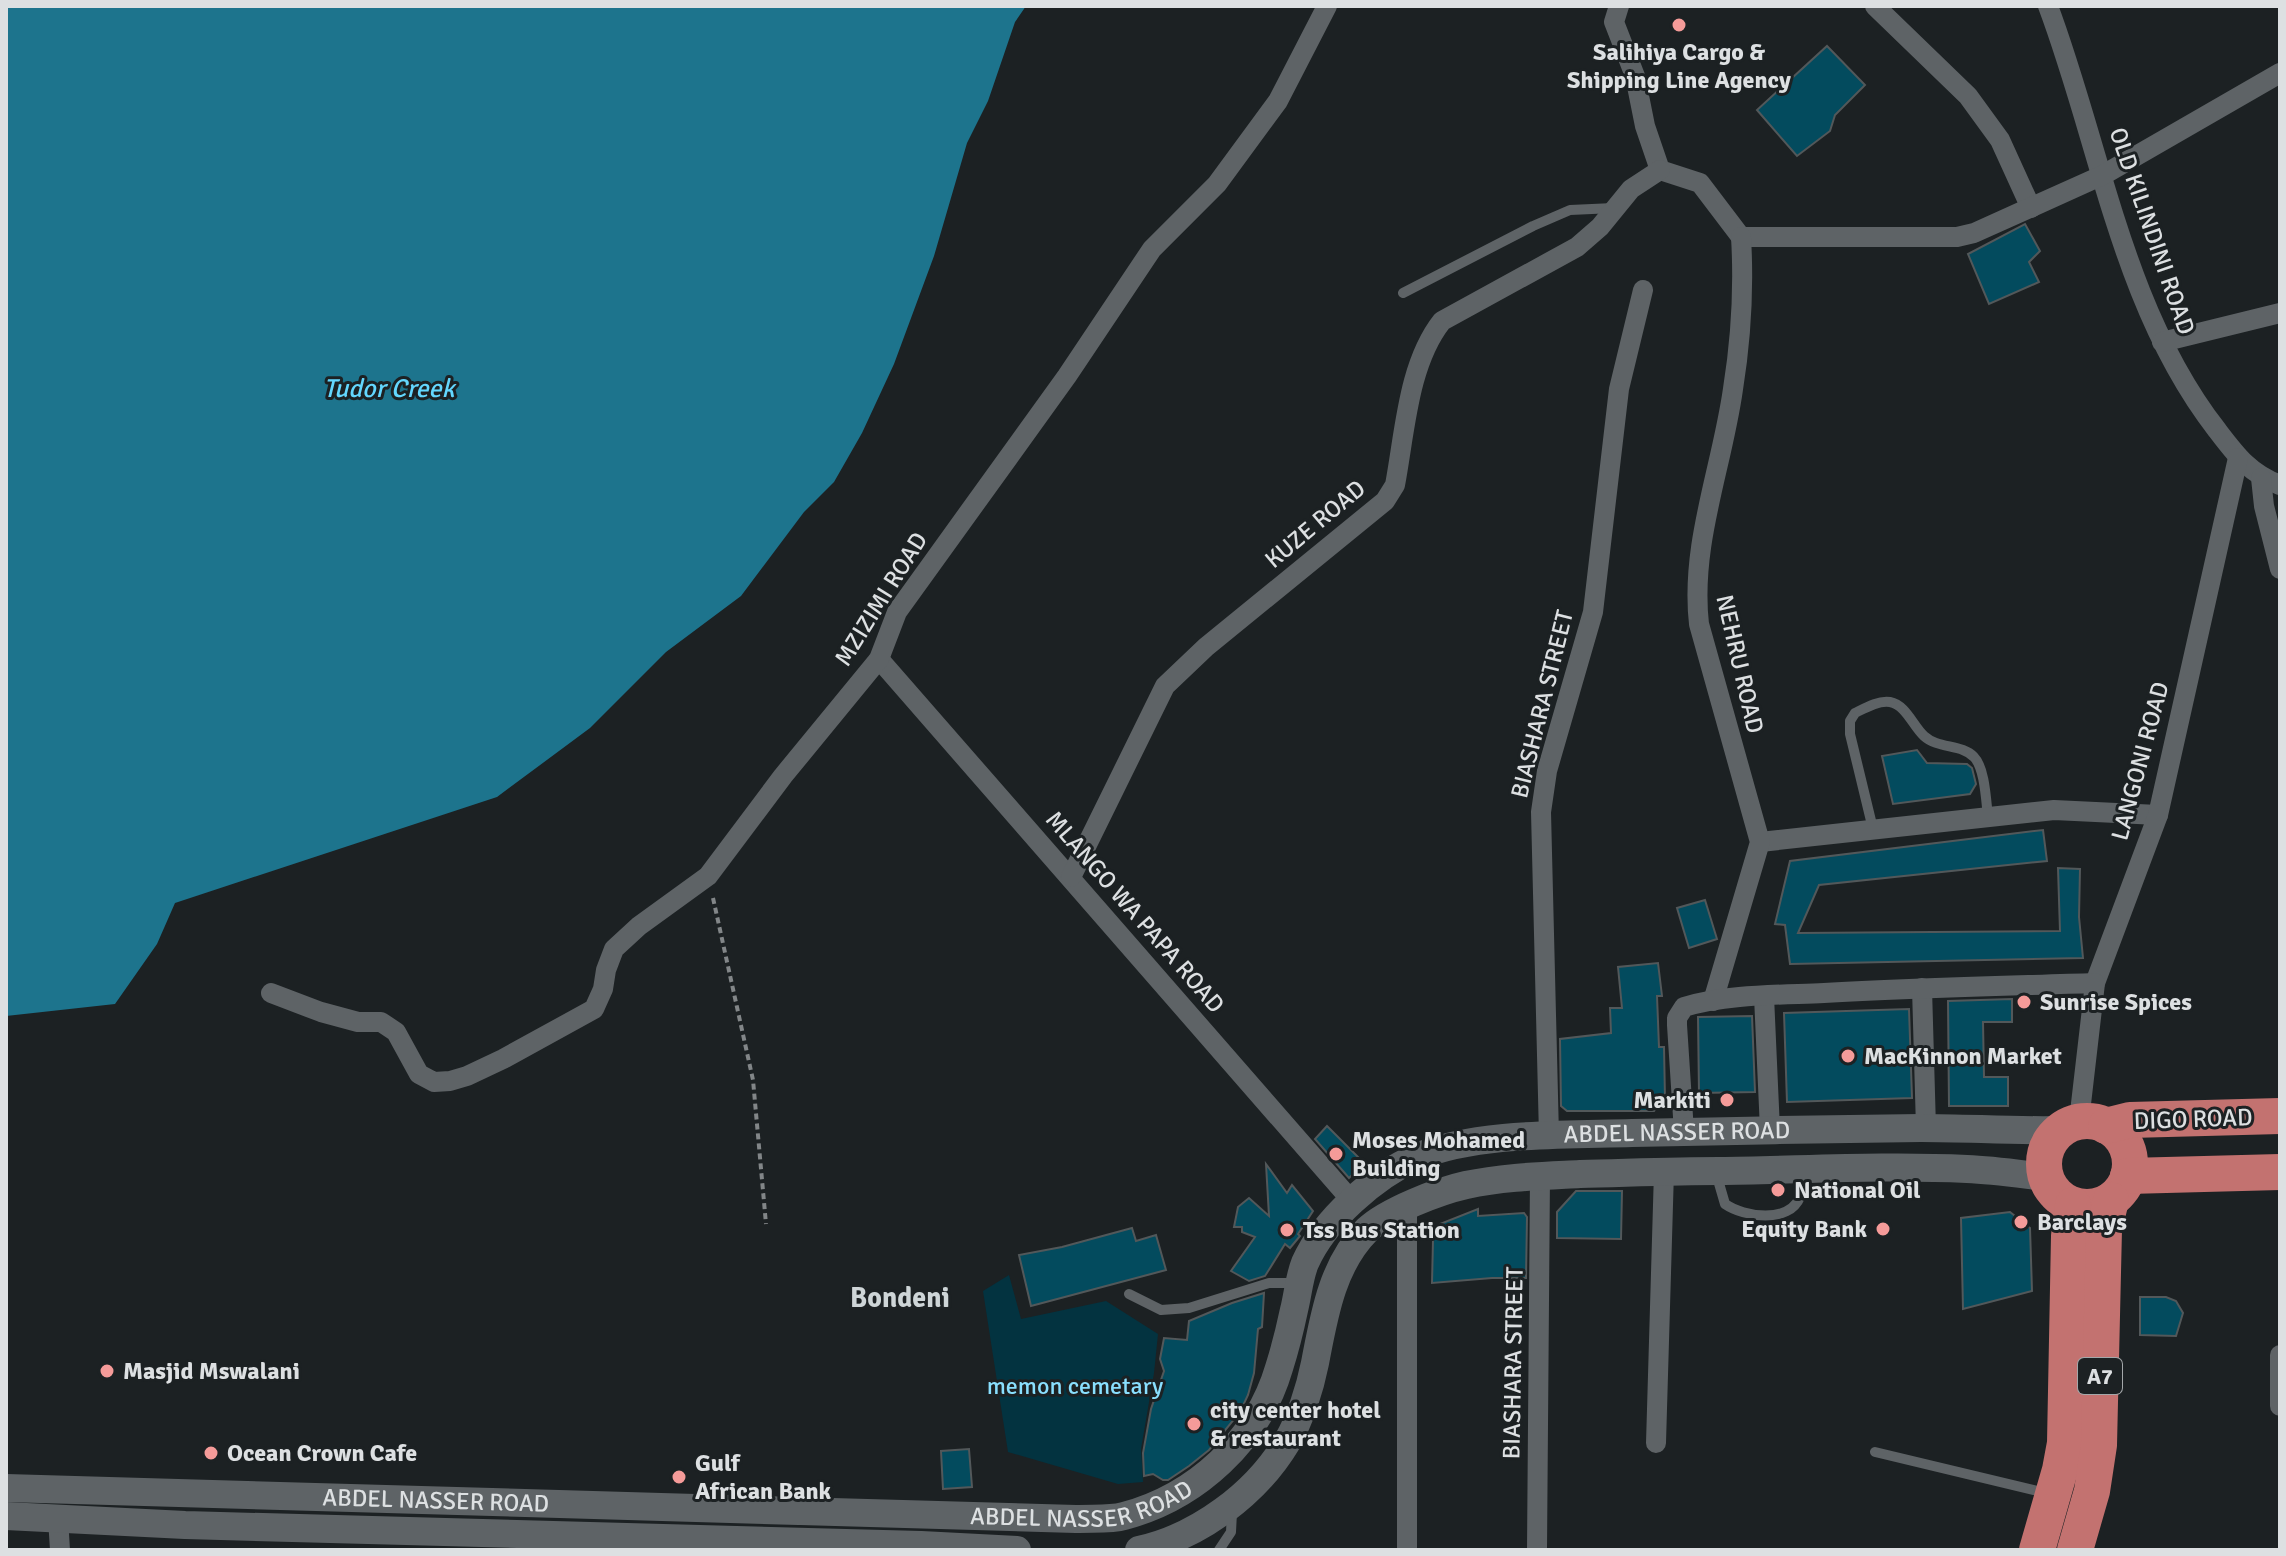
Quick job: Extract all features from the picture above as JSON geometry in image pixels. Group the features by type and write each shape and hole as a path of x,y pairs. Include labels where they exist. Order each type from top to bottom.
{"highway":[{"name":"DIGO ROAD","path":"2082,1126 2130,1120 2280,1116"},
{"path":"2082,1126 2118,1135 2126,1147 2129,1162 2120,1188 2100,1205 2073,1205 2052,1189 2046,1177 2044,1160 2049,1143 2082,1126"},
{"path":"2120,1188 2280,1172"},
{"name":"A7","path":"2075,1550 2092,1491 2099,1445 2104,1229 2120,1188"},
{"name":"A7","path":"2037,1550 2065,1443 2069,1236 2073,1205"}],"main road":[{"name":"ABDEL NASSER ROAD","path":"6,1488 1076,1519 1121,1517 1176,1495 1223,1461 1256,1420 1278,1371 1299,1283 1317,1242 1351,1200 1378,1179 1416,1158 1450,1146 1549,1136 1926,1128 1999,1131 2082,1126"},
{"name":"ABDEL NASSER ROAD","path":"1154,1548 1211,1519 1266,1472 1289,1439 1314,1365 1335,1279 1343,1263 1370,1227 1407,1205 1465,1185 1540,1176 1664,1171 1946,1168 2046,1177"},
{"path":"434,1531 440,1502"},
{"path":"641,1537 642,1506"},
{"name":"ABDEL NASSER ROAD","path":"6,1516 393,1535 434,1531 546,1542 641,1537 1017,1550"}],"street":[{"name":"MZIZIMI ROAD","path":"271,993 358,1022 381,1022 396,1032 419,1074 434,1082 467,1076 594,1009 614,949 639,926 708,876 783,776 879,659 897,612 1067,376 1152,249 1217,184 1278,101 1327,6"},
{"path":"1619,6 1614,22 1635,76 1645,126 1660,170 1700,183 1741,237 1957,237 1974,233 2103,175 2280,73"},
{"path":"1875,6 1968,96 2000,140 2031,208"},
{"name":"OLD KILINDINI ROAD","path":"2048,6 2077,89 2125,248 2162,342 2188,391 2238,458 2270,482"},
{"name":"KUZE ROAD","path":"1071,877 1165,686 1206,647 1385,501 1395,485 1417,367 1434,330 1442,321 1577,247 1600,227 1631,189 1660,170"},
{"name":"NEHRU ROAD","path":"1741,237 1743,279 1733,390 1698,558 1696,596 1699,624 1760,842"},
{"name":"BIASHARA STREET","path":"1549,1136 1541,812 1547,771 1593,612 1619,389 1643,290"},
{"path":"2162,342 2280,313"},
{"name":"LANGONI ROAD","path":"2082,1126 2095,983 2158,815 2238,458"},
{"path":"2270,482 2264,506 2280,569"},
{"name":"MLANGO WA PAPA ROAD","path":"879,659 1351,1200"},
{"path":"1713,1001 1760,842 2054,810 2158,815"},
{"path":"1684,1132 1677,1018 1684,1007 1764,996 2095,983"},
{"path":"1922,988 1926,1128"},
{"path":"1764,996 1770,1130"},
{"path":"1656,1443 1664,1171"},
{"name":"BIASHARA STREET","path":"1537,1550 1540,1176"},
{"path":"1407,1205 1407,1550"},
{"path":"2280,1355 2280,1406"},
{"path":"58,1518 60,1550"}],"lane":[{"path":"1403,293 1570,210 1614,208"},
{"path":"1873,829 1850,734 1850,721 1855,713 1883,701 1894,702 1925,737 1939,746 1973,756 1980,766 1988,817"},
{"path":"1715,1171 1725,1204 1737,1212 1762,1217 1788,1211 1800,1200 1807,1170"},
{"path":"1129,1294 1161,1310 1189,1308 1269,1283 1299,1283"},
{"path":"1875,1452 2052,1494"},
{"path":"1219,1550 1231,1532 1232,1503"}],"path":[{"path":"708,876 753,1080 766,1224"}],"green space":[{"name":"memon cemetary","path":"1009,1275 1021,1319 1106,1301 1158,1334 1141,1449 1143,1482 1118,1484 1008,1452 983,1291"}],"water":[{"name":"Tudor Creek","path":"6,6 1026,6 1015,22 988,101 967,143 934,256 894,364 862,433 834,482 804,512 741,596 666,652 590,728 497,797 175,903 157,944 115,1004 6,1016"}],"building":[{"path":"1827,46 1865,85 1835,115 1830,131 1797,156 1757,110"},
{"path":"2025,224 2040,251 2029,262 2039,282 1989,304 1968,254"},
{"path":"1917,750 1927,763 1967,764 1972,768 1976,784 1970,794 1893,804 1882,756"},
{"path":"2043,830 2047,861 1819,885 1798,933 2060,931 2058,868 2080,869 2079,917 2083,958 1790,964 1785,925 1775,924 1790,861"},
{"path":"1705,900 1717,939 1689,948 1677,908"},
{"path":"1658,963 1662,996 1657,996 1659,1047 1664,1047 1665,1099 1654,1111 1567,1111 1561,1106 1560,1039 1611,1033 1610,1008 1622,1008 1618,967"},
{"path":"2012,999 2012,1022 1983,1022 1984,1077 2008,1077 2008,1106 1949,1106 1948,1001"},
{"name":"MacKinnon Market","path":"1909,1009 1912,1098 1787,1102 1784,1013"},
{"path":"1752,1016 1755,1092 1699,1093 1698,1017"},
{"name":"Moses Mohamed Building","path":"1327,1126 1364,1163 1349,1178 1315,1139"},
{"path":"1266,1164 1287,1193 1292,1185 1313,1211 1298,1234 1300,1236 1290,1248 1285,1244 1265,1276 1249,1281 1231,1271 1255,1237 1242,1232 1242,1227 1234,1227 1238,1207 1249,1198 1269,1216"},
{"path":"1576,1191 1622,1191 1621,1239 1557,1238 1557,1212"},
{"path":"1478,1209 1478,1216 1524,1213 1527,1217 1526,1278 1432,1283 1433,1240 1440,1224"},
{"path":"2010,1212 2030,1228 2032,1291 1963,1309 1961,1218"},
{"path":"1132,1228 1136,1241 1156,1235 1166,1270 1031,1306 1019,1255"},
{"path":"1264,1293 1254,1373 1240,1412 1209,1450 1168,1480 1153,1474 1144,1476 1143,1453 1151,1409 1164,1371 1160,1359 1164,1338 1187,1340 1189,1321"},
{"path":"2140,1297 2166,1297 2176,1301 2183,1313 2176,1336 2140,1335"},
{"path":"969,1449 972,1487 943,1489 941,1451"}],"place":[{"name":"Salihiya Cargo & Shipping Line Agency","path":"1679,25"},
{"name":"Sunrise Spices","path":"2024,1002"},
{"name":"MacKinnon Market","path":"1848,1056"},
{"name":"Markiti","path":"1727,1100"},
{"name":"Moses Mohamed Building","path":"1336,1154"},
{"name":"National Oil","path":"1778,1190"},
{"name":"Barclays","path":"2021,1222"},
{"name":"Equity Bank","path":"1883,1229"},
{"name":"Tss Bus Station","path":"1287,1230"},
{"name":"Masjid Mswalani","path":"107,1371"},
{"name":"city center hotel & restaurant","path":"1194,1424"},
{"name":"Ocean Crown Cafe","path":"211,1453"},
{"name":"Gulf African Bank","path":"679,1477"}],"district":[{"name":"Bondeni","path":"900,1297"}]}
